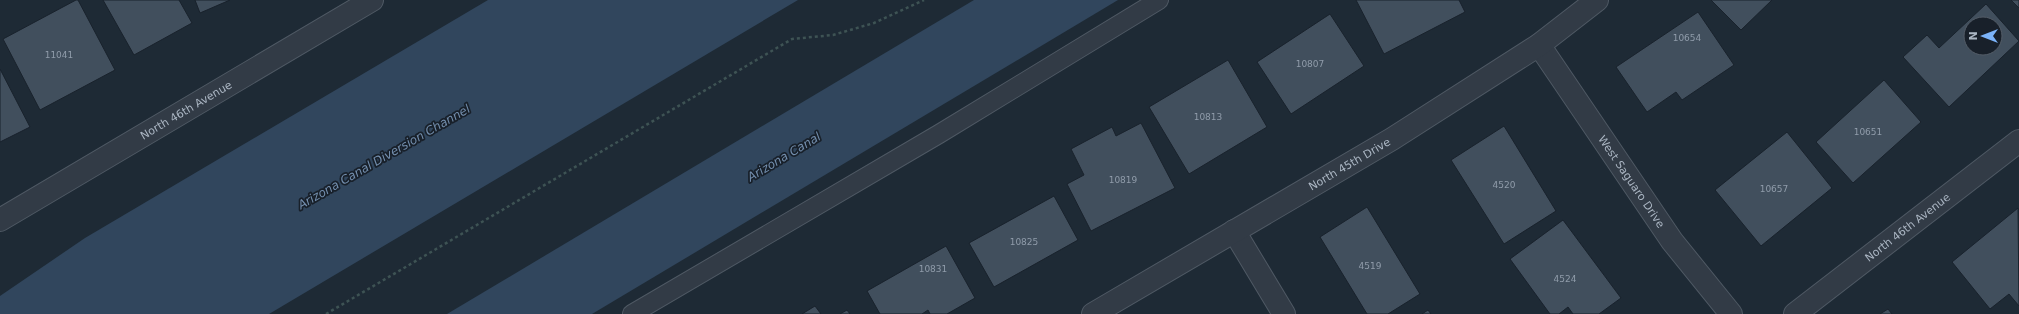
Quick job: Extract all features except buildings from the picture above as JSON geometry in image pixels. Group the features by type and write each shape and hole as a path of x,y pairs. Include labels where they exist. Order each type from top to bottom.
{"street":[{"name":"North 46th Avenue","path":"0,220 372,0"},
{"name":"North 45th Drive","path":"1093,314 1392,139 1539,45 1596,0"},
{"name":"West Saguaro Drive","path":"1539,45 1672,241 1731,314"},
{"name":"North 46th Avenue","path":"1795,314 2019,141"},
{"path":"1234,231 1284,314"}],"lane":[{"path":"632,314 938,134 1159,0"}],"path":[{"path":"326,314 792,39 840,33 874,23 924,0"}],"water":[{"name":"Arizona Canal Diversion Channel","path":"488,0 798,0 269,314 0,314 0,296 85,238"},
{"name":"Arizona Canal","path":"974,0 1118,0 592,314 447,314"}]}
